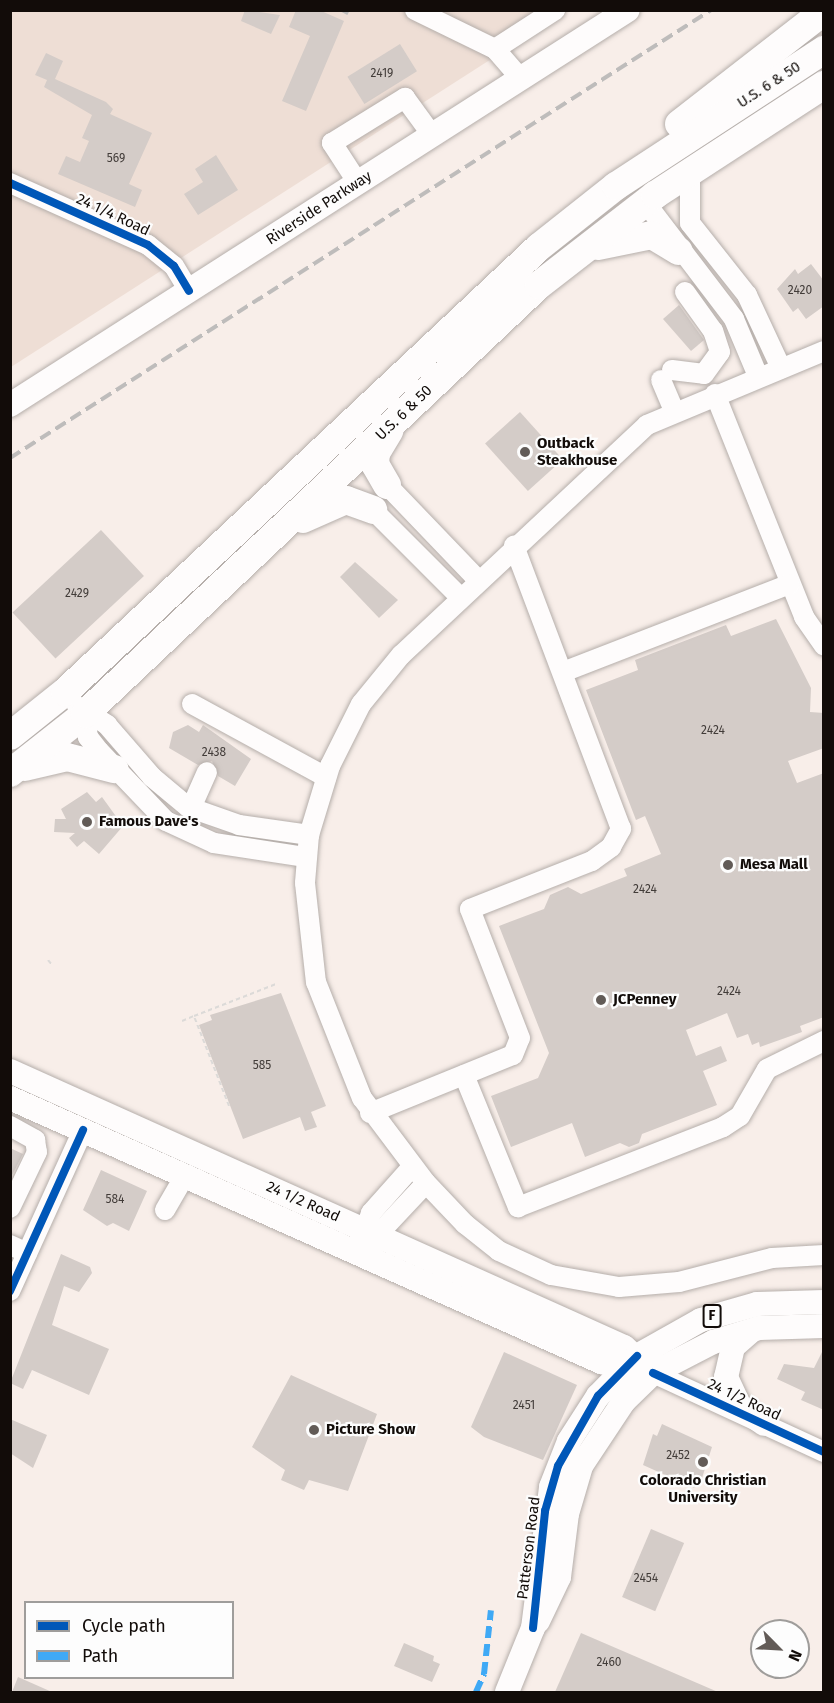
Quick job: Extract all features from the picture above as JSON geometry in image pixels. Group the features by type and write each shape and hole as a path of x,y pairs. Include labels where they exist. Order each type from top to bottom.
{"highway":[{"path":"539,247 621,171 824,11"},
{"name":"U.S. 6 & 50","path":"10,736 65,692 539,247 645,166 824,50"},
{"path":"645,202 646,188 655,175 824,55"},
{"name":"U.S. 6 & 50","path":"10,774 85,714 401,415 591,243 690,171 824,85"},
{"path":"591,243 601,247 621,238 652,235 680,251"},
{"path":"387,485 375,464 376,453 401,415"},
{"path":"275,534 346,500 373,510"},
{"path":"10,774 29,765 67,757 114,769"}],"main road":[{"name":"Riverside Parkway","path":"10,405 628,10"},
{"name":"24 1/2 Road","path":"10,1071 371,1232 637,1366"},
{"name":"24 1/2 Road","path":"10,1098 359,1252 637,1366"},
{"path":"10,1098 81,1116 98,1111"},
{"path":"83,1130 108,1127 181,1148"},
{"name":"Patterson Road","path":"507,1692 533,1628 559,1577 567,1514 581,1466 624,1401 637,1366 684,1327 736,1308 776,1302 824,1302"},
{"name":"Patterson Road","path":"637,1366 759,1328 824,1326"},
{"path":"759,1328 733,1347 726,1366 734,1398 764,1424"}],"street":[{"path":"415,10 495,49 521,79"},
{"path":"495,49 555,10"},
{"path":"358,183 332,143 405,98 432,135"},
{"path":"690,171 690,223 747,295 781,368"},
{"name":"24 1/4 Road","path":"10,183 148,245 174,266 189,291"},
{"path":"645,202 680,251 734,318 758,376"},
{"path":"674,411 666,375 704,374 720,352 713,331 685,292"},
{"path":"824,351 674,411 630,438 460,597 371,689 326,777 309,835 306,857 305,915 316,982 340,1051 370,1113 426,1183 499,1251 541,1271 585,1283 659,1286 772,1258 824,1255"},
{"path":"715,394 809,629 824,646"},
{"path":"387,485 478,580"},
{"path":"373,510 460,597"},
{"path":"370,1113 513,1055 520,1038 470,909 592,861 611,847 621,829 514,546"},
{"path":"563,672 790,584"},
{"path":"65,692 85,714 106,725 185,804 239,825 309,835"},
{"path":"192,704 326,777"},
{"path":"85,714 88,737 114,769 166,821 214,843 306,857"},
{"path":"166,821 185,804 207,772"},
{"path":"464,1075 518,1207 723,1127 740,1116 766,1069 824,1041"},
{"path":"10,1126 35,1140 37,1152 10,1208"},
{"path":"10,1291 19,1249 83,1130"},
{"path":"359,1252 371,1232 384,1195 412,1167"},
{"path":"165,1210 185,1176"},
{"path":"371,1232 426,1183"},
{"name":"24 1/2 Road","path":"637,1366 824,1452"}],"path":[{"path":"48,960 52,965"},
{"path":"182,1021 276,984"},
{"path":"234,1000 236,1005"},
{"path":"194,1016 229,1106"}],"shaded area":[{"path":"11,11 566,11 11,367"}],"building":[{"path":"245,10 280,15 271,34 241,21"},
{"path":"296,10 319,10 344,21 306,111 282,101 310,36 289,27"},
{"path":"400,44 417,71 364,104 347,77"},
{"path":"46,53 63,61 55,79 106,102 113,109 110,114 152,133 129,184 142,190 135,207 58,174 66,156 80,162 89,141 82,138 92,115 44,87 47,80 35,75"},
{"path":"216,155 238,190 198,215 184,194 203,182 195,169"},
{"path":"811,264 824,281 824,306 806,319 798,308 793,312 777,289 795,269 798,274"},
{"path":"679,305 704,340 691,351 663,319"},
{"name":"Outback Steakhouse","path":"520,412 563,460 528,491 485,443"},
{"path":"101,530 144,576 55,659 13,613"},
{"path":"355,562 398,600 379,618 340,577"},
{"path":"776,619 811,688 810,712 824,713 824,748 788,761 797,783 824,773 824,1017 800,1026 802,1032 760,1047 759,1042 752,1045 748,1034 737,1038 727,1013 686,1030 696,1056 721,1046 727,1061 703,1071 717,1105 642,1134 639,1143 629,1147 620,1143 585,1157 572,1123 511,1147 491,1096 538,1078 549,1053 499,926 544,909 550,895 568,887 581,894 627,876 624,869 661,854 645,816 636,820 586,690 638,670 635,660 726,625 731,636"},
{"path":"188,725 199,732 203,725 251,759 235,786 218,776 212,761 198,765 169,748 173,732"},
{"name":"Famous Dave's","path":"87,792 96,802 102,797 123,826 99,854 84,841 77,847 69,838 75,833 54,832 55,819 66,819 61,809"},
{"path":"281,993 326,1106 311,1112 317,1127 305,1131 300,1117 243,1139 199,1025 212,1020 210,1015"},
{"path":"10,1148 23,1154 10,1179"},
{"path":"101,1170 147,1191 129,1231 113,1223 107,1226 83,1210"},
{"path":"61,1254 90,1267 92,1273 79,1292 64,1286 52,1325 109,1349 89,1395 32,1370 23,1389 10,1383"},
{"path":"824,1348 824,1410 801,1400 805,1392 777,1379 784,1364 814,1368"},
{"path":"504,1352 577,1385 543,1460 484,1437 471,1427"},
{"name":"Picture Show","path":"291,1375 377,1414 348,1491 309,1480 304,1490 281,1480 285,1470 252,1447"},
{"path":"10,1419 47,1435 33,1468 10,1453"},
{"path":"662,1424 712,1447 702,1478 699,1476 694,1488 643,1465 653,1434 657,1436"},
{"path":"651,1529 684,1543 655,1611 622,1597"},
{"path":"581,1633 718,1692 555,1692"},
{"path":"404,1643 434,1656 433,1661 440,1664 432,1682 394,1666"},
{"path":"18,1677 52,1692 12,1692"}],"railway":[{"path":"342,10 348,13"},
{"path":"10,458 711,10"}],"marked path":[{"path":"476,1692 484,1674 491,1610"}],"cycle path":[{"path":"10,183 148,245 174,266 189,291"},
{"path":"10,1291 83,1130"},
{"path":"533,1628 545,1511 558,1466 598,1396 637,1356"},
{"path":"653,1373 824,1452"}],"place":[{"name":"Outback Steakhouse","path":"525,452"},
{"name":"Famous Dave's","path":"87,822"},
{"name":"Mesa Mall","path":"728,865"},
{"name":"JCPenney","path":"601,1000"},
{"name":"Picture Show","path":"314,1430"},
{"name":"Colorado Christian University","path":"703,1462"}]}
